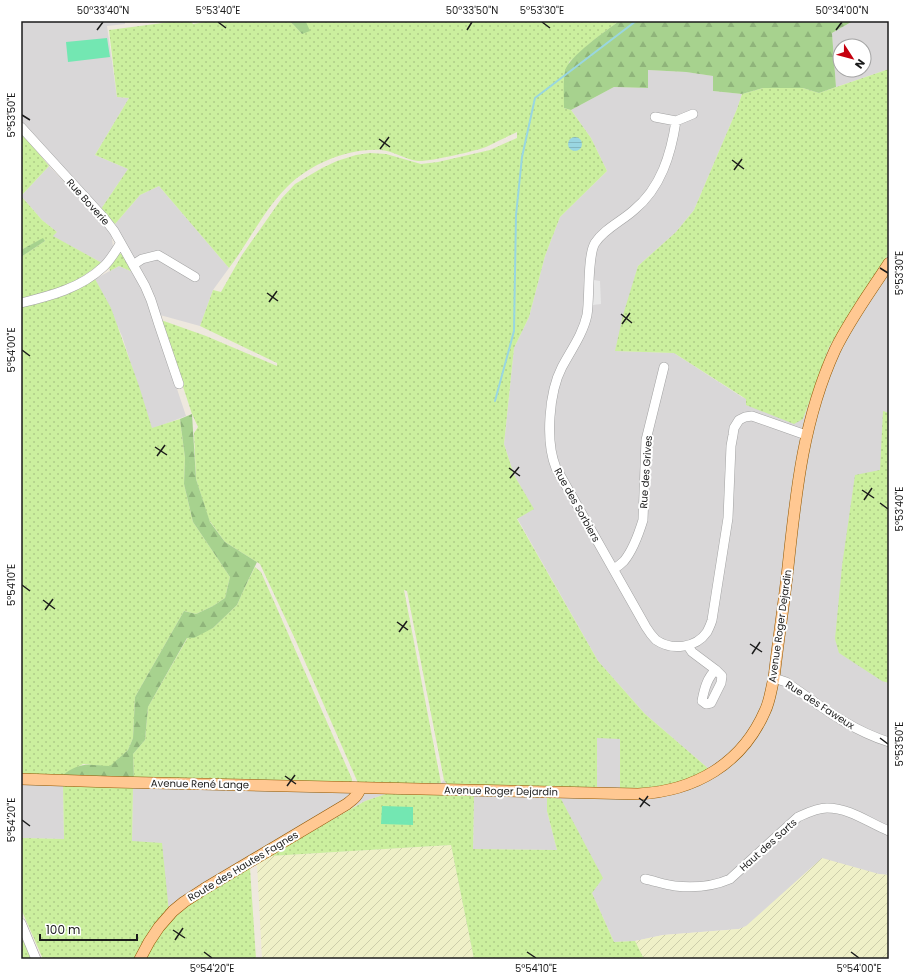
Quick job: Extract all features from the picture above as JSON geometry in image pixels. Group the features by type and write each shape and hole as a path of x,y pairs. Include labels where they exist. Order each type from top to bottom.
{"main road":[{"name":"Avenue Roger Dejardin","path":"380,788 638,794 653,793 674,789 712,773 741,749 766,710 774,678 798,480 806,435 820,390 842,337 889,262"},
{"name":"Avenue René Lange","path":"21,779 380,788"},
{"name":"Route des Hautes Fagnes","path":"140,959 154,934 176,908 204,889 347,804 360,791 360,788"}],"street":[{"path":"655,117 676,121 693,114"},
{"name":"Rue des Sorbiers","path":"676,121 667,160 660,178 652,191 635,210 600,237 594,245 591,259 587,313 583,328 561,369 552,400 549,439 552,460 646,628 657,640 670,646 688,646"},
{"name":"Rue Boverie","path":"21,127 104,218 114,231 151,300 180,384"},
{"path":"21,302 51,295 73,287 104,267 120,244"},
{"path":"133,265 142,259 158,255 195,277"},
{"name":"Rue des Grives","path":"614,569 624,562 640,531 642,520 646,440 664,367"},
{"path":"716,670 692,652 688,646 697,641 706,633 712,620 728,518 731,446 734,428 739,420 752,416 806,435"},
{"name":"Rue des Faweux","path":"774,678 786,682 850,726 875,738 889,742"},
{"name":"Haut des Sarts","path":"645,879 675,886 719,883 730,879 798,818 811,811 827,808 847,811 889,831"},
{"path":"21,923 36,959"}],"shaded area":[{"path":"21,21 125,21 125,24 107,26 117,97 129,98 95,155 128,169 101,209 45,152 21,121"},
{"path":"853,21 889,21 889,69 872,75 872,38 832,38 832,33"},
{"path":"648,70 686,72 714,76 713,91 742,94 694,210 676,232 638,266 616,351 674,353 742,397 803,419 829,347 889,253 889,875 879,874 739,929 663,935 635,941 614,942 592,893 547,811 557,850 473,849 474,796 386,794 365,801 342,813 341,805 169,912 132,841 133,785 441,783 444,780 447,784 597,787 597,738 620,738 620,788 710,770 645,714 598,661 517,518 525,494 514,475 504,444 514,348 529,317 545,256 560,217 607,171 591,138 571,110 614,87 648,88"},
{"path":"835,78 862,78 836,87"},
{"path":"49,166 111,231 113,247 102,263 52,236 57,232 42,220 21,196"},
{"path":"159,186 229,268 213,290 200,326 160,315 115,224 140,195"},
{"path":"119,266 135,273 142,284 186,416 152,429 122,336 95,279"},
{"path":"594,280 600,281 601,304 593,305"},
{"path":"21,783 63,784 64,839 21,838"}],"green space":[{"path":"178,21 191,21 193,24 211,21 290,21 302,34 306,22 310,21 619,21 595,39 569,62 564,108 571,110 591,138 607,171 560,217 545,256 529,317 514,348 504,444 514,475 534,509 517,519 598,661 645,714 710,770 684,783 653,790 620,789 620,739 597,738 597,787 532,787 447,784 444,780 407,591 404,590 441,783 358,783 295,639 260,564 225,542 209,520 196,479 194,433 198,427 192,414 161,320 206,336 277,366 277,363 200,326 213,290 221,292 242,255 282,198 295,184 322,168 356,155 370,153 386,154 421,164 438,162 490,150 517,138 517,132 486,147 432,160 418,161 381,150 356,152 330,159 307,171 278,196 229,268 159,186 140,195 115,224 101,209 128,169 95,155 129,98 117,97 109,30"},
{"path":"290,21 310,21 306,22 310,31 302,34"},
{"path":"619,21 853,21 832,33 832,78 835,78 836,87 819,93 803,88 763,88 742,94 713,91 713,76 686,72 648,70 648,88 614,87 571,110 564,108 565,71 580,51"},
{"path":"107,38 110,57 68,62 66,42"},
{"path":"889,69 889,253 829,347 803,419 794,424 746,405 746,399 674,353 615,351 623,315 638,266 676,232 694,210 742,94 763,88 803,88 819,93 863,78 872,78 872,75"},
{"path":"21,132 49,166 21,196"},
{"path":"21,196 42,220 57,232 53,236 102,263 70,285 21,299 21,257 45,241 43,239 21,250"},
{"path":"43,238 45,241 21,257 21,250"},
{"path":"119,253 122,254 135,273 119,266 110,271 109,266"},
{"path":"95,279 111,308 139,386 152,428 180,419 185,458 184,484 193,522 230,577 225,598 213,606 196,614 184,611 135,697 133,738 128,750 110,767 83,764 62,776 21,774 21,306"},
{"path":"883,411 889,413 889,683 882,681 839,653 835,639 842,566 855,475 880,470"},
{"path":"192,414 196,479 210,522 225,542 257,562 237,605 213,628 194,638 187,638 148,707 145,740 133,754 134,779 62,776 68,771 79,766 110,766 128,750 133,738 135,697 184,611 196,614 213,606 225,598 230,577 193,522 184,484 185,458 180,419"},
{"path":"255,567 261,572 352,779 352,783 134,779 133,754 145,740 148,707 188,637 213,628 237,605"},
{"path":"63,784 133,785 132,841 162,843 169,912 138,959 43,959 21,909 21,838 64,839"},
{"path":"386,794 474,796 473,849 557,850 547,811 547,797 561,799 603,878 592,893 614,942 635,941 644,959 474,959 451,845 270,856 365,801"},
{"path":"382,806 413,807 413,825 381,824"},
{"path":"451,845 474,959 262,959 257,864 270,856"},
{"path":"822,858 879,874 889,875 889,959 644,959 635,941 663,935 739,929 746,926"},
{"path":"250,868 256,959 146,959 154,943 176,916 204,895"},
{"path":"21,935 31,959 21,959"}],"water":[{"path":"575,137 580,139 582,144 580,149 575,151 570,149 568,144 570,139"}],"waterway":[{"path":"495,401 514,331 516,215 522,157 535,98 636,21"}]}
